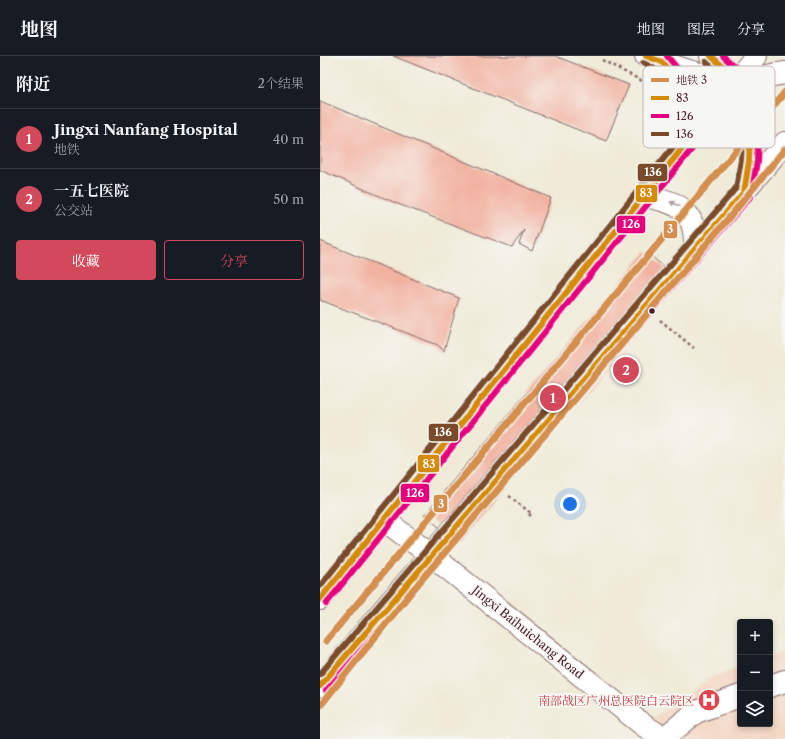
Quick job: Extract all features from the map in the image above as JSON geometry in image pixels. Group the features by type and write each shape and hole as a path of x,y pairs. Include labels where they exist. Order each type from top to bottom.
{"main road":[{"path":"711,56 722,66"},
{"path":"748,66 756,56"},
{"path":"658,58 677,66"},
{"path":"658,58 664,66"},
{"path":"775,74 785,73"},
{"path":"320,686 785,143"},
{"path":"321,598 683,148"},
{"path":"744,192 750,148"},
{"path":"645,196 670,201 681,207 690,216 695,234 695,249"},
{"name":"Jingxi Baihuichang Road","path":"384,520 431,555 643,725 664,739"},
{"path":"773,685 785,681"},
{"path":"664,739 696,712 737,697"}],"path":[{"path":"602,60 643,81"},
{"path":"644,308 694,348"},
{"path":"493,484 532,514 528,516"}],"shaded area":[{"name":"南部战区广州总医院白云院区","path":"785,651 785,739 646,739 643,725 712,677 737,668 737,727 773,727 773,655"}],"building":[{"path":"393,56 555,56 629,85 606,141"},
{"path":"320,101 551,198 532,251 519,244 524,230 512,247 398,204 320,170"},
{"path":"320,241 459,298 444,351 438,345 320,300"},
{"path":"646,252 681,281 459,543 424,515"}],"metro line":[{"name":"3","path":"775,104 785,92"},
{"name":"3","path":"326,641 738,148"},
{"name":"3","path":"320,706 412,591 738,207 785,149"}],"transit line":[{"name":"83","path":"646,56 662,62 665,66"},
{"name":"126","path":"667,56 675,66"},
{"name":"83","path":"711,56 722,66"},
{"name":"126","path":"723,56 734,66"},
{"name":"136","path":"706,62 711,66"},
{"name":"136","path":"643,63 649,66"},
{"name":"136","path":"320,586 672,148"},
{"name":"83","path":"320,599 683,148"},
{"name":"126","path":"326,604 693,148"},
{"name":"136","path":"320,674 736,188 742,148"},
{"name":"83","path":"320,686 744,192 750,148"},
{"name":"126","path":"326,691 751,196 757,161 758,148"}],"place":[{"name":"一五七医院","path":"626,370"},
{"name":"Jingxi Nanfang Hospital","path":"553,398"},
{"name":"南部战区广州总医院白云院区","path":"709,700"}]}
